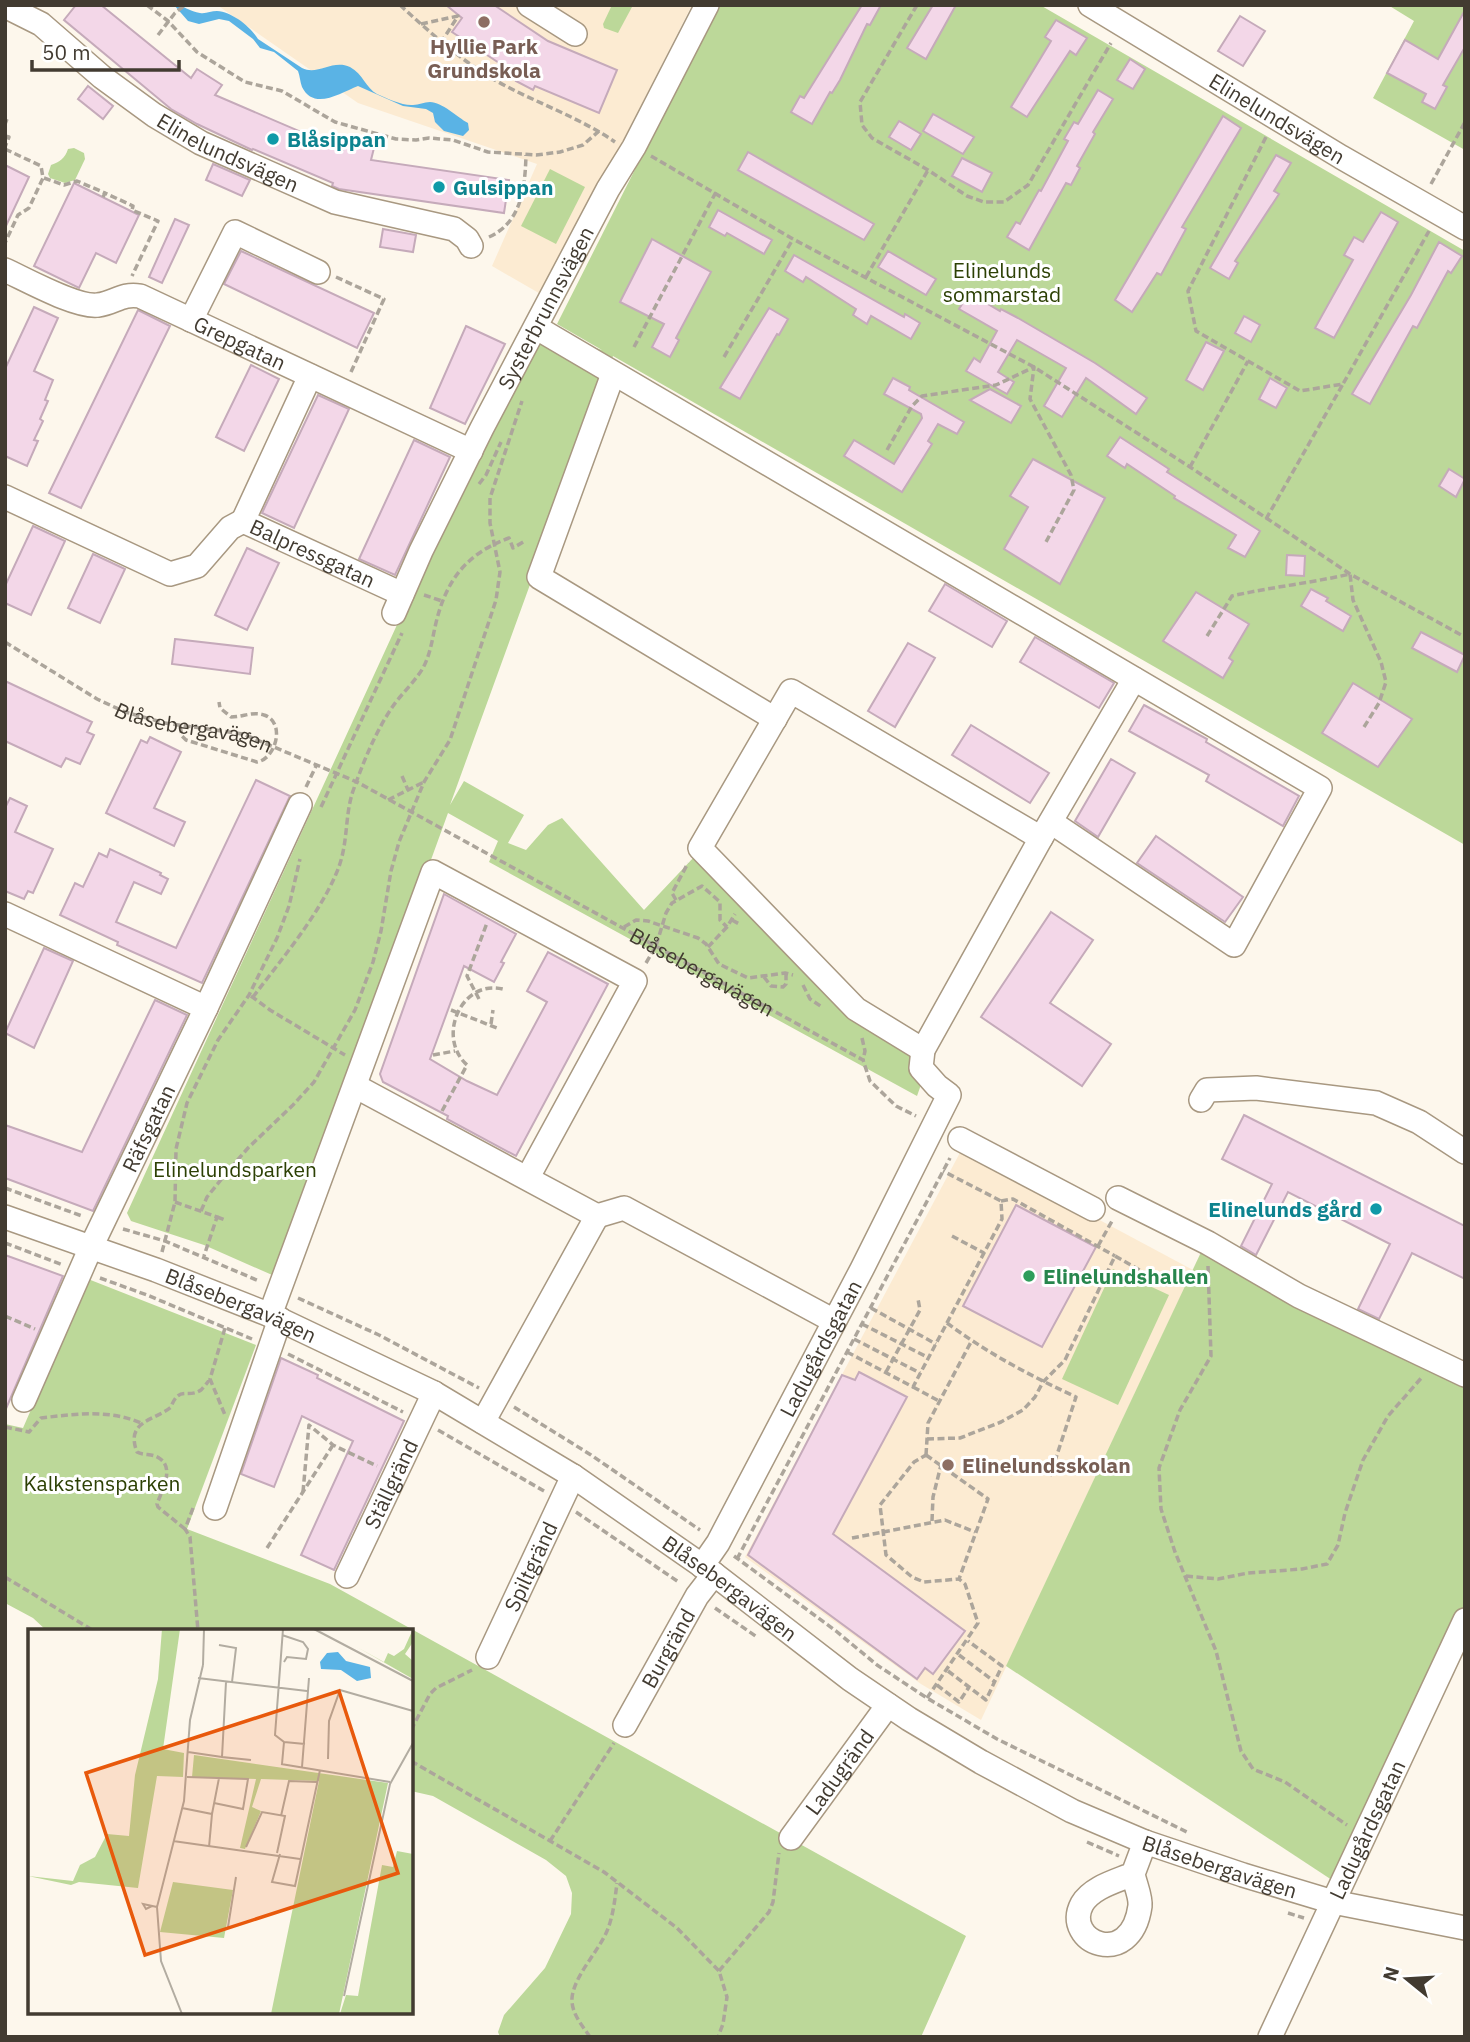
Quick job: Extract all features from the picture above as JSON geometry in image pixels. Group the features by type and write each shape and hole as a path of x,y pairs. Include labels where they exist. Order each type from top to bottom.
{"street":[{"name":"Elinelundsvägen","path":"9,5 13,10 41,24 102,77 154,116 201,143 335,202 454,229 467,239 471,246"},
{"path":"529,5 575,34"},
{"name":"Systerbrunnsvägen","path":"409,606 471,451 608,189 634,147 706,5"},
{"name":"Elinelundsvägen","path":"1090,5 1341,157 1465,228"},
{"path":"191,320 235,232 318,272"},
{"name":"Grepgatan","path":"5,270 83,305 99,305 127,294 140,296 471,451"},
{"path":"537,328 1320,788 1234,945 1046,830 791,691 700,848 856,1009 923,1050 1046,830 1134,679"},
{"path":"613,374 539,577 775,719"},
{"path":"243,521 310,376"},
{"name":"Balpressgatan","path":"5,497 170,574 197,566 230,528 243,521 409,606"},
{"name":"Räfsgatan","path":"24,1400 91,1247 205,1008 310,807"},
{"path":"215,1508 275,1317 433,872 635,982 528,1177"},
{"path":"5,914 205,1008"},
{"name":"Ladugårdsgatan","path":"708,1570 718,1543 949,1095 921,1068 923,1050"},
{"path":"359,1076 433,1127 597,1216"},
{"path":"1201,1100 1207,1090 1256,1088 1376,1103 1419,1122 1465,1152"},
{"path":"960,1139 1093,1209"},
{"path":"1118,1198 1208,1243 1299,1296 1436,1361 1463,1371"},
{"path":"483,1422 597,1216 624,1208 834,1321"},
{"name":"Blåsebergavägen","path":"5,1217 156,1270 275,1317 434,1393 573,1476 708,1570 811,1651 888,1705 981,1762 1072,1811 1145,1842 1333,1902 1465,1928"},
{"name":"Ställgränd","path":"347,1576 434,1393"},
{"name":"Spiltgränd","path":"488,1657 573,1476"},
{"name":"Burgränd","path":"625,1726 698,1596 708,1570"},
{"name":"Ladugårdsgatan","path":"1270,2037 1465,1620"},
{"name":"Ladugränd","path":"791,1838 888,1705"},
{"path":"1133,1874 1145,1842"}],"path":[{"path":"147,5 168,21 187,43 216,65 244,82 282,91 335,122 396,139 453,140 488,152 526,155 560,152 583,145 599,131"},
{"path":"158,35 175,13 186,5"},
{"path":"400,5 481,71 599,131 623,147 634,147 716,192 793,239 1034,367 1350,574 1465,637"},
{"path":"917,5 860,102 862,125 872,138 929,170 967,196 984,202 1004,202 1028,185 1121,24"},
{"path":"421,24 458,16 442,41"},
{"path":"1277,117 1188,291 1196,331 1300,391 1343,384"},
{"path":"1266,519 1412,258 1465,121"},
{"path":"5,136 9,137 5,148 41,166 43,178 29,208 18,215 5,243"},
{"path":"471,246 507,225 519,206 525,184 526,155"},
{"path":"865,278 929,170"},
{"path":"43,178 64,185 77,181 158,221 122,297"},
{"path":"634,347 716,192"},
{"path":"724,357 793,239"},
{"path":"318,272 326,272 384,299 342,392"},
{"path":"1190,467 1248,361"},
{"path":"887,450 912,406 922,396 996,384 1034,367"},
{"path":"1034,367 1030,399 1071,475 1074,490 1046,542"},
{"path":"201,1211 208,1196 228,1171 314,1082 355,1010 382,930 391,871 424,782 450,740 496,600 500,572 493,544 490,498 525,391"},
{"path":"473,492 486,475 501,442"},
{"path":"156,1270 175,1202 176,1149 187,1103 218,1040 305,926 335,877 346,843 350,807 372,741 392,707 424,666 442,601 456,576 472,557 493,544 509,538 513,548 525,541"},
{"path":"1207,636 1232,596 1267,587 1314,583 1350,574"},
{"path":"1350,574 1353,600 1381,662 1386,682 1380,703 1364,727"},
{"path":"310,807 337,773 409,606 426,584"},
{"path":"409,606 442,601"},
{"name":"Blåsebergavägen","path":"5,642 97,699 125,712 180,726 243,734 357,782 863,1060"},
{"path":"180,726 182,736 186,740 257,762 266,759 274,746 277,730 270,717 252,713 231,717 220,708 219,702"},
{"path":"402,776 408,790"},
{"path":"388,800 424,782"},
{"path":"676,900 672,893 694,853 700,848"},
{"path":"251,996 289,906 301,852"},
{"path":"656,946 666,914 676,900 702,886 720,902 720,920 727,927"},
{"path":"708,947 741,908"},
{"path":"479,999 467,976 490,915"},
{"path":"624,928 636,920 698,938 708,947 719,964 748,978 786,974 796,976"},
{"path":"732,920 740,925"},
{"path":"764,977 771,986 783,988 786,974"},
{"path":"803,983 810,999 826,1008"},
{"path":"433,1127 467,1065 455,1051 452,1036 459,1012 475,992 493,987 506,990"},
{"path":"251,996 335,1048 359,1076"},
{"path":"451,1010 498,1028"},
{"path":"491,1024 494,1010"},
{"path":"856,1032 863,1038 863,1060 870,1081 896,1106 935,1126"},
{"path":"433,1055 455,1051"},
{"path":"737,1559 960,1139"},
{"path":"943,1171 1001,1201 1013,1199 1168,1286"},
{"path":"5,1188 102,1224 165,1241 262,1283"},
{"path":"914,1387 1002,1219 1001,1201"},
{"path":"175,1202 225,1220"},
{"path":"204,1256 217,1217"},
{"path":"952,1236 984,1253"},
{"path":"1208,1243 1212,1356 1180,1410 1159,1468 1161,1509 1216,1651 1241,1751 1253,1769 1285,1783 1363,1836"},
{"path":"927,1439 960,1438 1023,1410 1035,1397 1043,1381 1065,1360 1115,1256"},
{"path":"296,1297 379,1335 497,1398 591,1455 718,1543 877,1665 927,1699 996,1739 1198,1837"},
{"path":"886,1372 920,1310 918,1299"},
{"path":"871,1308 936,1344"},
{"path":"5,1316 53,1337"},
{"path":"947,1323 971,1341 1076,1397 1050,1476"},
{"path":"862,1324 929,1358"},
{"path":"854,1339 920,1373"},
{"path":"926,1455 928,1423 971,1341"},
{"path":"847,1352 939,1401"},
{"path":"1185,1576 1218,1579 1248,1573 1302,1569 1326,1563 1338,1545 1345,1513 1363,1460 1388,1416 1436,1361"},
{"path":"185,1529 158,1507 167,1475 166,1466 160,1458 137,1452 135,1434 141,1423 171,1407 174,1398 179,1394 202,1389 210,1379"},
{"path":"5,1427 29,1432 40,1418 83,1413 112,1414 141,1423"},
{"path":"303,1492 309,1425 333,1445 395,1475"},
{"path":"267,1548 333,1445"},
{"path":"926,1455 914,1462 880,1505 886,1555 912,1577 924,1582 959,1579 965,1584 978,1623 927,1699"},
{"path":"926,1455 988,1499 959,1579"},
{"path":"932,1521 933,1497 941,1465"},
{"path":"852,1538 945,1520 976,1533"},
{"path":"5,1577 91,1629"},
{"path":"947,1671 986,1700 1002,1666 968,1641"},
{"path":"959,1654 995,1682"},
{"path":"413,1726 436,1688 479,1667 488,1657"},
{"path":"937,1685 959,1702 969,1687"},
{"path":"550,1841 625,1726"},
{"path":"413,1762 604,1872 677,1928 719,1971 727,1997 718,2037"},
{"path":"719,1971 769,1913 773,1902 778,1854 791,1838"},
{"path":"590,2037 575,2015 572,2000 576,1980 593,1959 608,1929 617,1882"}],"shaded area":[{"path":"217,5 692,5 544,296 492,266 537,164 358,103"},
{"name":"Elinelundsskolan","path":"963,1147 1193,1270 981,1720 921,1684 745,1557"}],"green space":[{"path":"612,5 632,7 618,33 604,28 603,24"},
{"name":"Elinelunds sommarstad","path":"718,5 1040,5 1465,251 1465,845 613,356 450,805 464,781 524,815 508,843 526,850 548,825 562,818 644,910 694,857 801,961 930,1059 917,1096 489,862 498,841 448,813 279,1278 204,1245 131,1221 127,1213 525,346 537,328 602,350 557,324"},
{"path":"1388,5 1465,5 1465,150 1373,98 1414,21"},
{"path":"74,148 84,153 85,159 75,180 65,183 50,178 48,174 51,165 62,159 68,149"},
{"path":"550,169 585,187 556,244 521,226"},
{"path":"1203,1248 1465,1383 1465,1607 1338,1884 1006,1666"},
{"path":"1113,1269 1169,1295 1118,1405 1062,1379"},
{"name":"Kalkstensparken","path":"88,1279 256,1345 187,1529 330,1584 411,1629 45,1629 33,1618 5,1603 5,1424 23,1428"},
{"name":"Kalkstensparken","path":"413,1630 966,1936 921,2037 500,2037 498,2032 504,2015 545,1968 571,1914 572,1893 566,1876 546,1860 433,1796 413,1791"}],"water":[{"path":"174,5 200,13 217,11 229,14 245,25 258,39 302,68 314,70 337,65 350,67 377,94 404,104 439,104 468,123 469,130 463,136 444,131 435,122 433,113 426,109 403,106 358,86 336,96 313,98 302,87 298,71 274,52 260,48 253,39 229,21 219,19 199,24 188,21"}],"building":[{"path":"76,5 101,5 191,78 197,69 222,85 215,95 343,150 346,140 374,148 371,160 509,180 504,213 339,189 332,186 333,183 197,124 171,109 64,20"},
{"path":"446,5 494,5 548,41 617,70 599,113 535,86 533,90 516,81 519,76 452,32 462,18"},
{"path":"862,5 881,5 870,25 867,24 840,80 812,124 791,112 800,96 804,98"},
{"path":"933,5 956,5 926,59 907,48"},
{"path":"1465,10 1465,47 1443,85 1447,87 1435,109 1422,102 1426,94 1387,73 1405,40 1438,59"},
{"path":"1240,16 1265,31 1243,66 1218,51"},
{"path":"1056,20 1087,38 1076,55 1070,51 1027,117 1011,107 1051,41 1045,37"},
{"path":"1130,59 1145,69 1133,89 1117,80"},
{"path":"88,86 113,106 103,119 78,99"},
{"path":"1098,90 1113,99 1093,132 1095,134 1077,166 1080,168 1071,185 1066,183 1029,250 1007,237 1016,222 1020,224 1039,190 1041,191 1068,141 1064,139 1074,122 1078,124"},
{"path":"933,114 974,137 963,154 923,131"},
{"path":"1223,116 1241,128 1182,227 1186,229 1161,275 1157,273 1132,312 1115,300"},
{"path":"899,121 921,134 911,150 889,137"},
{"path":"748,152 874,224 864,240 738,170"},
{"path":"1276,155 1291,163 1274,191 1279,194 1235,261 1238,263 1229,279 1210,268"},
{"path":"962,158 992,173 982,192 952,176"},
{"path":"213,164 250,180 242,196 206,180"},
{"path":"5,165 29,177 5,228"},
{"path":"74,183 139,215 116,263 96,253 79,288 34,266"},
{"path":"718,210 772,240 764,254 727,233 725,236 709,227"},
{"path":"1381,212 1398,222 1334,338 1315,328 1353,260 1344,255 1354,237 1363,242"},
{"path":"175,219 189,225 162,283 149,277"},
{"path":"383,229 416,235 413,252 380,247"},
{"path":"652,239 711,272 676,338 679,340 670,357 652,347 664,324 620,302"},
{"path":"1439,242 1462,256 1451,273 1448,271 1417,328 1413,326 1370,404 1352,394"},
{"path":"241,251 374,313 357,348 224,284"},
{"path":"888,251 936,279 926,295 878,267"},
{"path":"794,255 904,317 905,314 920,323 911,339 871,316 867,324 853,315 856,309 806,277 803,282 785,271"},
{"path":"969,293 1095,363 1147,398 1136,414 1086,378 1062,417 1044,406 1066,368 1017,340 998,372 1014,382 1007,394 966,371 974,358 980,362 997,331 959,309"},
{"path":"34,307 58,318 34,371 53,380 40,419 43,421 34,440 38,441 27,466 5,456 5,369"},
{"path":"769,308 788,319 740,399 720,388"},
{"path":"138,310 170,326 81,508 49,493"},
{"path":"1244,316 1260,325 1251,342 1235,333"},
{"path":"466,326 505,344 465,424 430,408"},
{"path":"1206,342 1224,351 1203,390 1186,380"},
{"path":"251,365 279,379 244,451 216,437"},
{"path":"893,378 964,422 957,434 938,424 928,441 932,444 902,492 844,456 854,440 894,464 922,418 921,414 884,394"},
{"path":"1270,378 1287,388 1276,408 1259,399"},
{"path":"990,389 1021,406 1011,423 970,400"},
{"path":"318,395 349,409 294,528 262,513"},
{"path":"1120,437 1169,469 1167,472 1260,531 1245,557 1228,548 1236,535 1174,498 1175,496 1127,464 1125,468 1107,456"},
{"path":"414,440 450,457 395,575 359,559"},
{"path":"1033,459 1105,498 1060,584 1004,549 1028,507 1010,496"},
{"path":"1449,469 1465,479 1456,497 1439,486"},
{"path":"33,526 65,541 31,615 5,603 5,586"},
{"path":"247,548 279,563 247,630 215,615"},
{"path":"93,554 125,569 100,623 68,608"},
{"path":"1287,555 1305,556 1304,576 1286,575"},
{"path":"945,584 1007,621 992,647 929,611"},
{"path":"1311,589 1351,616 1343,631 1301,606"},
{"path":"1196,592 1249,624 1229,658 1233,661 1223,678 1163,641"},
{"path":"1421,632 1465,655 1457,672 1412,648"},
{"path":"1035,637 1114,683 1099,708 1020,662"},
{"path":"175,639 253,648 250,674 172,664"},
{"path":"908,643 935,658 895,727 868,711"},
{"path":"5,681 92,722 87,732 94,735 80,764 66,758 61,767 5,741"},
{"path":"1353,683 1412,719 1378,767 1322,733"},
{"path":"1144,705 1207,739 1206,742 1299,796 1283,826 1206,781 1209,775 1129,731"},
{"path":"971,725 1049,773 1030,803 952,755"},
{"path":"150,737 181,752 154,808 185,822 174,846 106,813 141,740 147,743"},
{"path":"1111,759 1135,773 1098,837 1075,821"},
{"path":"256,780 290,796 202,983 117,945 118,942 60,915 75,883 83,887 99,853 107,857 110,849 161,873 160,875 168,879 161,894 134,882 116,922 176,948"},
{"path":"10,798 27,806 15,832 53,849 33,893 28,891 24,899 5,891 5,808"},
{"path":"1156,836 1243,897 1225,922 1137,863"},
{"path":"444,894 516,934 494,982 464,966 430,1059 467,1081 497,1095 547,1002 527,991 548,952 608,984 516,1156 383,1082 380,1074"},
{"path":"1051,912 1093,940 1050,1003 1111,1044 1082,1086 981,1017"},
{"path":"44,948 73,961 34,1048 5,1033"},
{"path":"155,1000 187,1015 93,1211 5,1178 5,1125 82,1152"},
{"name":"Elinelunds gård","path":"1244,1115 1465,1226 1465,1279 1412,1253 1379,1319 1358,1309 1390,1244 1288,1192 1256,1255 1241,1246 1272,1184 1222,1159"},
{"name":"Elinelundshallen","path":"1016,1205 1096,1247 1042,1347 963,1306"},
{"path":"5,1255 63,1276 5,1411"},
{"path":"281,1358 404,1421 334,1570 301,1555 353,1441 302,1416 274,1487 241,1474"},
{"path":"859,1372 907,1397 833,1534 965,1631 933,1674 925,1668 917,1679 748,1555 842,1375 855,1380"}],"place":[{"name":"Hyllie Park Grundskola","path":"484,22"},
{"name":"Blåsippan","path":"273,139"},
{"name":"Gulsippan","path":"439,187"},
{"name":"Elinelunds gård","path":"1376,1209"},
{"name":"Elinelundshallen","path":"1029,1276"},
{"name":"Elinelundsskolan","path":"948,1465"}],"park label":[{"name":"Elinelundsparken","path":"235,1169"}]}
